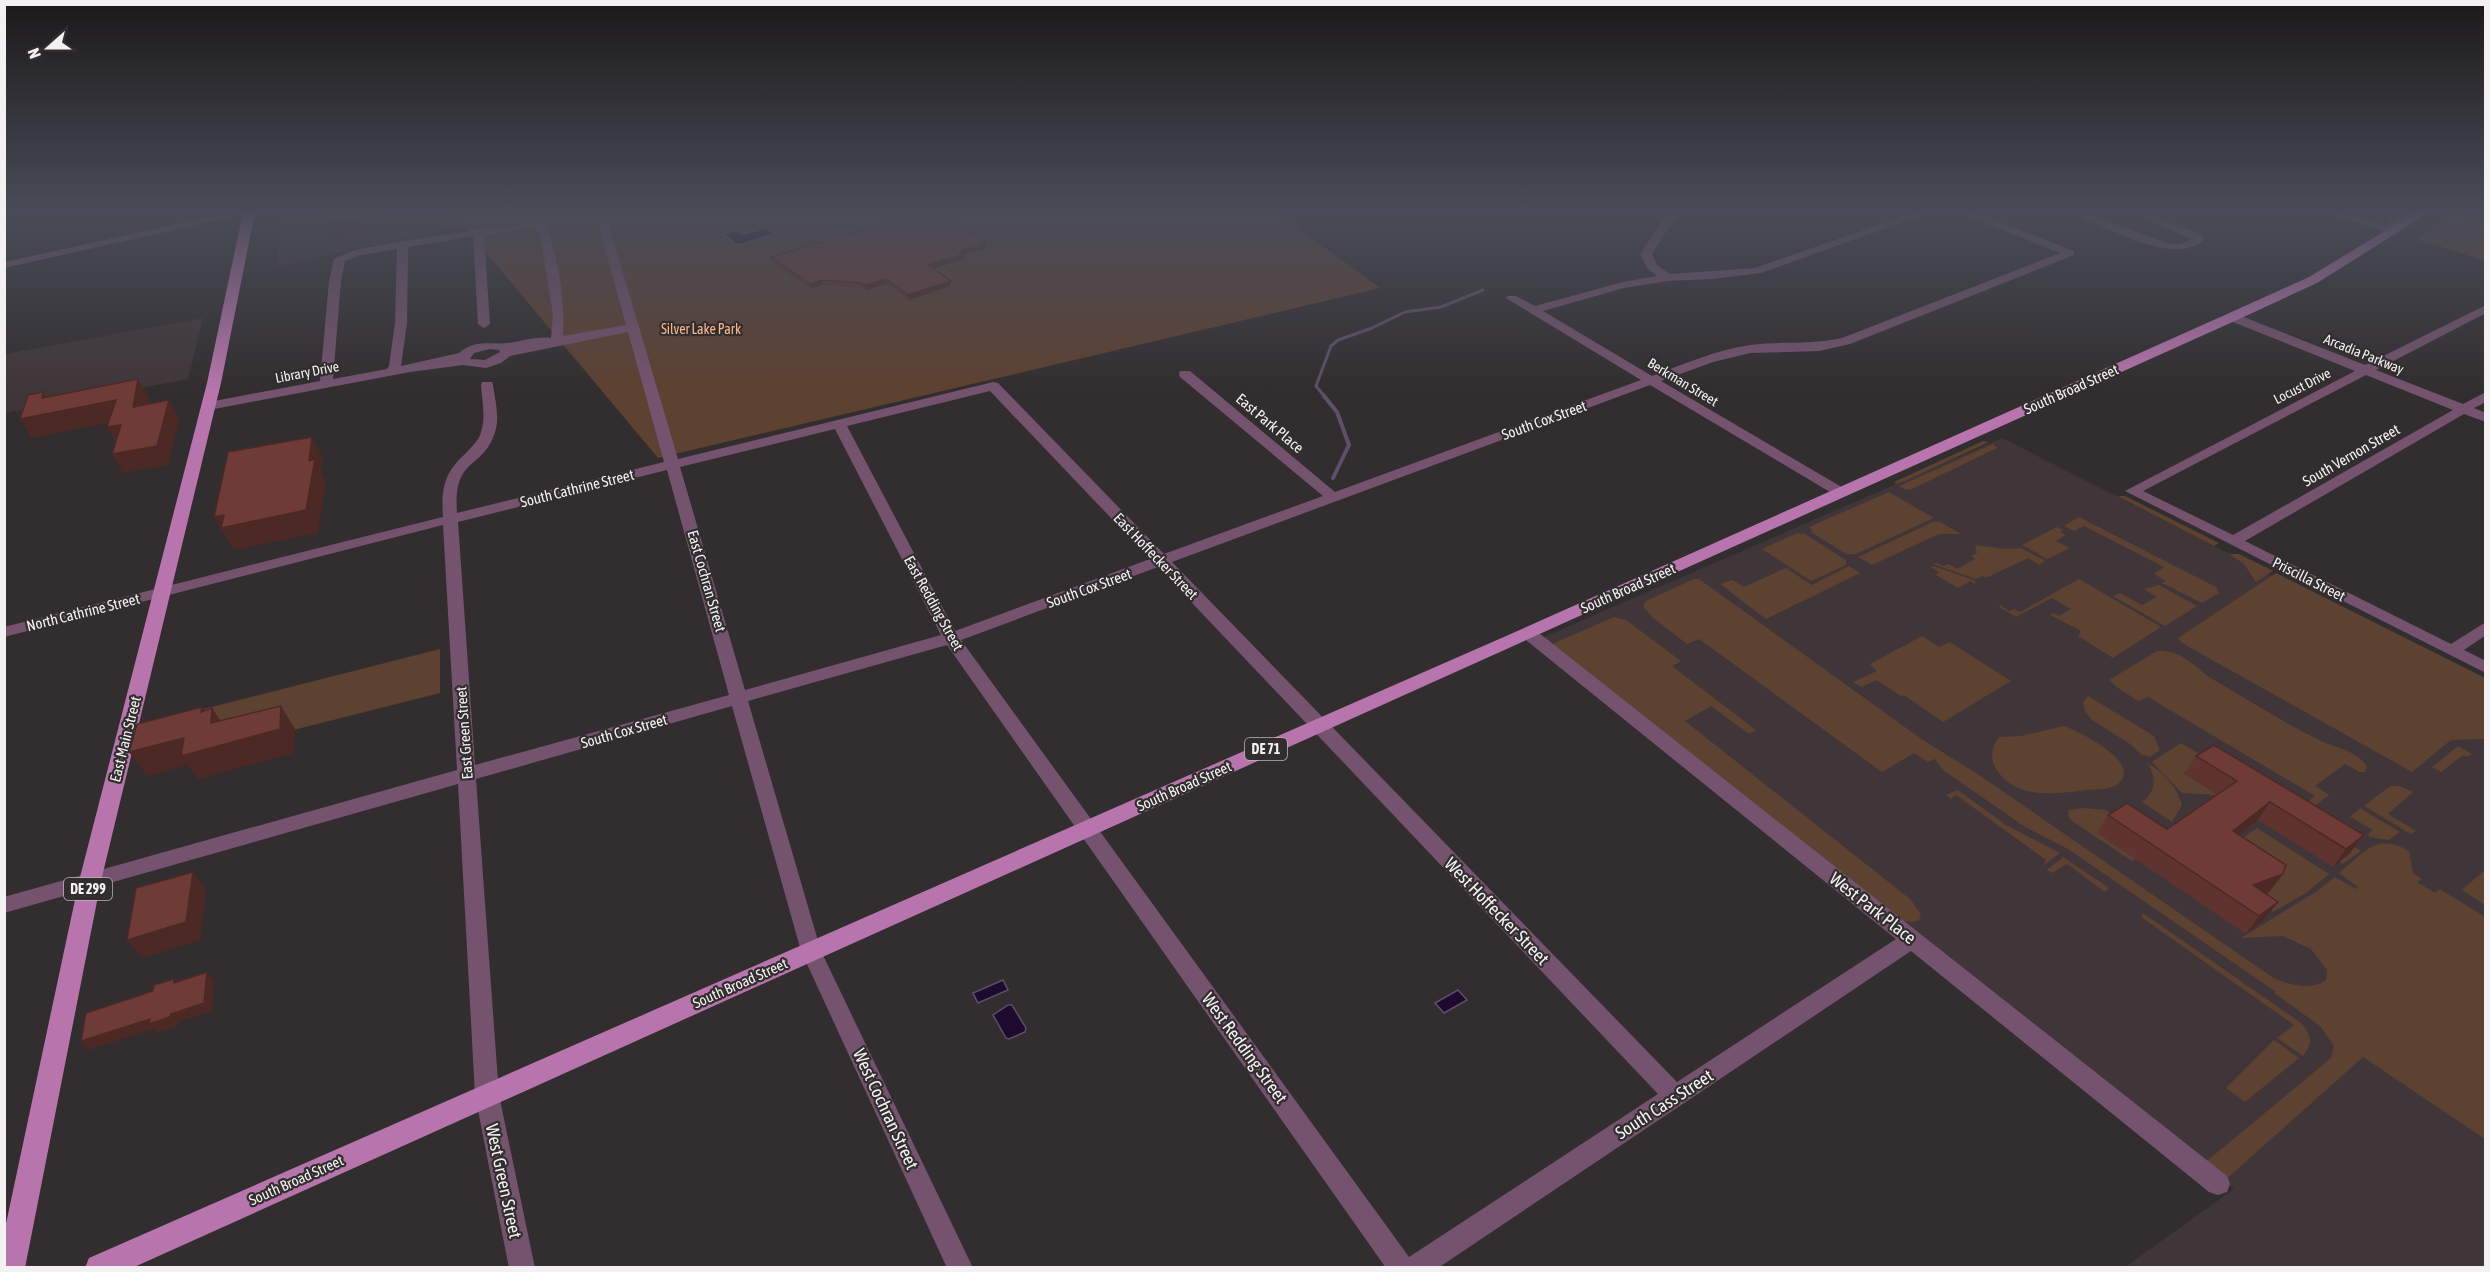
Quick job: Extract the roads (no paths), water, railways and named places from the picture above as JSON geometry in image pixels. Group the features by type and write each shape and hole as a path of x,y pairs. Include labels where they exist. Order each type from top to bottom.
{"main road":[{"name":"East Main Street","path":"11,1268 90,881 208,406 236,271"},
{"name":"South Broad Street","path":"99,1268 1528,633 2232,317 2313,280 2326,271"}],"street":[{"path":"326,384 337,271"},
{"path":"391,372 401,323 402,271"},
{"path":"481,271 484,324 488,327 488,338 502,348"},
{"path":"551,271 559,315 555,342"},
{"name":"East Cochran Street","path":"618,271 812,951"},
{"path":"1658,271 1667,278"},
{"path":"1535,310 1623,285 1667,278 1754,271"},
{"name":"South Cox Street","path":"4,905 951,638 1709,359 1750,349 1819,347 1846,341 2023,271"},
{"name":"Berkman Street","path":"1512,298 1840,492"},
{"name":"Locust Drive","path":"2132,490 2486,308"},
{"name":"Arcadia Parkway","path":"2232,317 2486,418"},
{"path":"464,358 476,347 479,329 484,324"},
{"path":"476,347 549,345 634,327"},
{"path":"464,358 486,363 502,348"},
{"name":"Library Drive","path":"208,406 391,372 424,363 464,358"},
{"name":"East Green Street","path":"486,363 481,382 487,385 489,429 478,449 457,469 449,486 487,1095"},
{"name":"East Park Place","path":"1185,374 1334,498"},
{"name":"South Cathrine Street","path":"161,592 993,386"},
{"name":"East Hoffecker Street","path":"993,386 1319,726"},
{"name":"South Vernon Street","path":"2234,542 2486,396"},
{"name":"East Redding Street","path":"840,424 951,638 1087,829"},
{"name":"Priscilla Street","path":"2132,490 2486,668"},
{"name":"North Cathrine Street","path":"4,632 161,592"},
{"path":"2452,651 2486,627"},
{"name":"West Park Place","path":"1528,633 2218,1184"},
{"name":"West Hoffecker Street","path":"1319,726 1675,1096"},
{"name":"West Redding Street","path":"1087,829 1402,1268"},
{"name":"South Cass Street","path":"1415,1268 1912,939"},
{"name":"West Cochran Street","path":"812,951 960,1268"},
{"name":"West Green Street","path":"487,1095 522,1268"}],"waterway":[{"path":"1325,397 1316,386 1331,346 1338,340 1372,328 1405,312 1441,307 1483,290"},
{"path":"1324,396 1337,412 1349,445 1333,478"}],"park label":[{"name":"Silver Lake Park","path":"701,329"}]}
